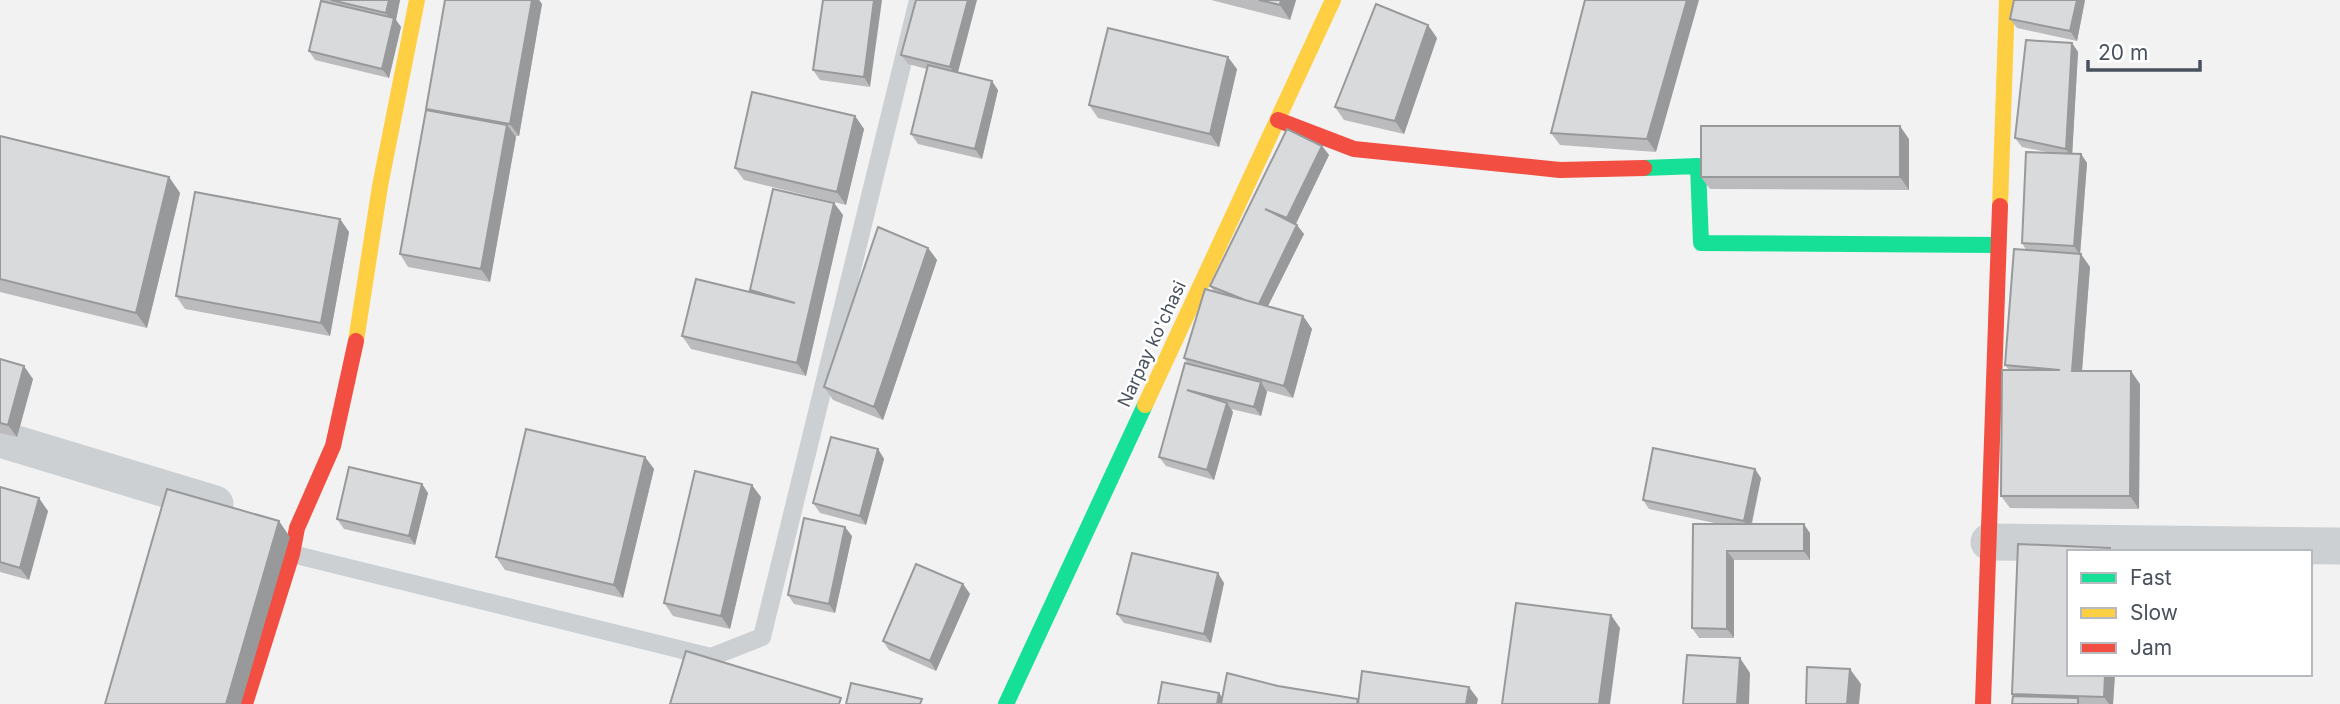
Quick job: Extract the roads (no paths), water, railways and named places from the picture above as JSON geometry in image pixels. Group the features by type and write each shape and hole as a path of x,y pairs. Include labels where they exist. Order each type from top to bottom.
{"street":[{"path":"245,704 276,529 333,446 353,358 380,186 417,0"},
{"name":"Narpay ko'chasi","path":"1006,704 1333,0"},
{"path":"1983,704 2007,0"},
{"path":"1278,120 1354,149 1560,170 1698,166 1701,243 1997,245"},
{"path":"0,439 276,529"},
{"path":"1989,542 2340,546"}],"lane":[{"path":"276,529 711,657 762,637 918,0"}]}
